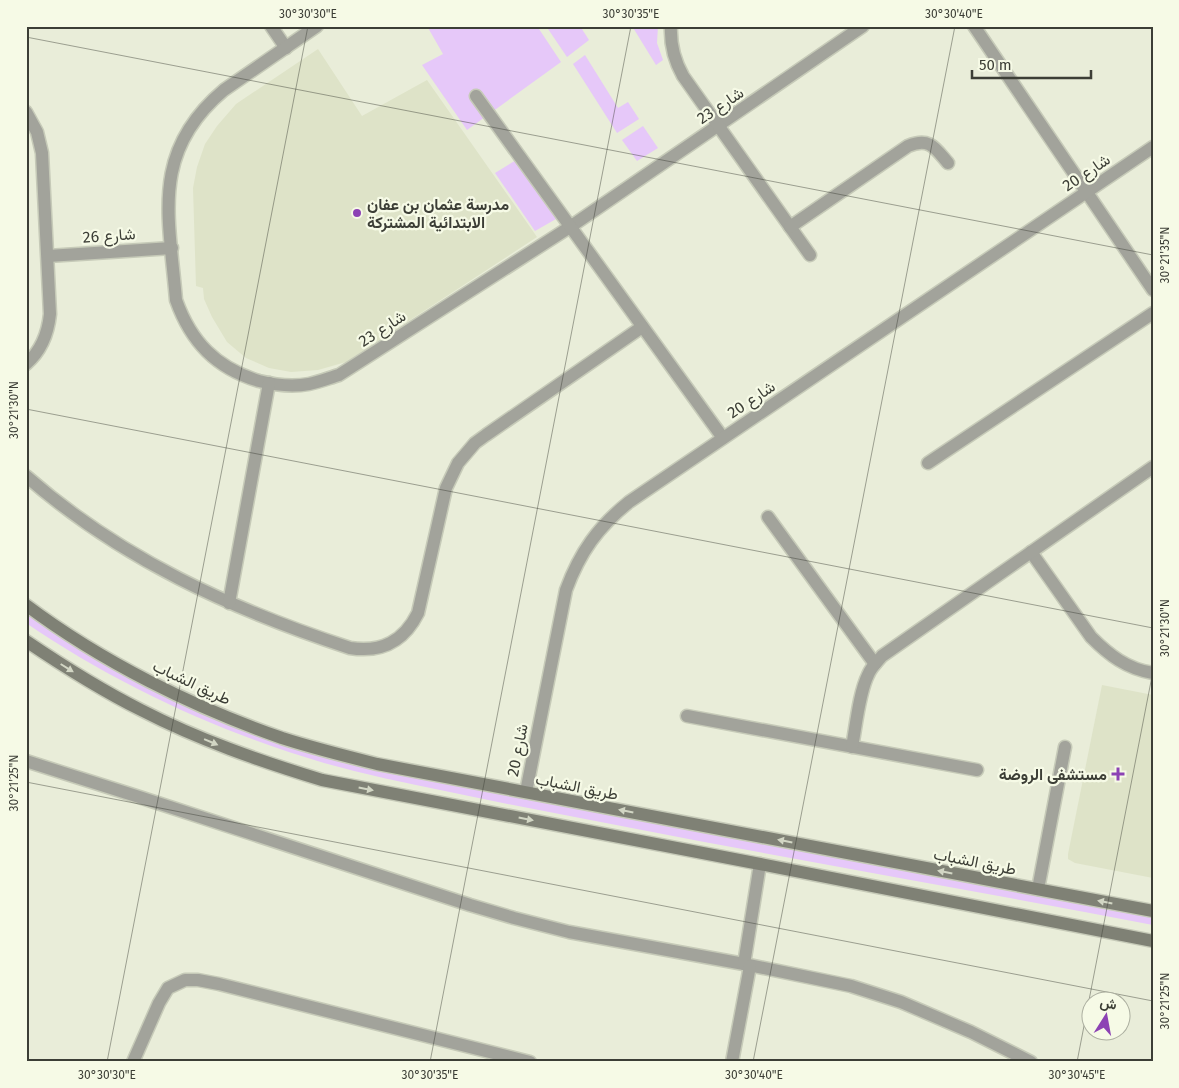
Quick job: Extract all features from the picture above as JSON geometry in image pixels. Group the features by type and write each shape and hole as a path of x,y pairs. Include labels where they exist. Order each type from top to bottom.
{"main road":[{"name":"طريق الشباب","path":"26,605 66,633 104,656 191,701 282,738 320,749 377,764 1153,911"},
{"path":"26,641 97,687 184,731 230,750 322,780 1153,941"}],"street":[{"path":"271,26 286,48"},
{"name":"شارع 23","path":"317,26 224,90 213,100 186,134 176,156 170,179 168,210 176,300 181,314 205,350 229,369 244,376 269,383 291,386 308,384 339,375 570,227 863,26"},
{"path":"671,26 670,40 673,53 684,76 810,255"},
{"path":"974,26 1153,290"},
{"path":"476,96 723,438"},
{"path":"26,112 37,132 42,154 50,314 49,327 44,340 38,351 26,364"},
{"path":"790,227 908,146 914,144 933,146 948,163"},
{"name":"شارع 20","path":"526,792 566,590 580,558 599,530 613,515 629,502 1153,146"},
{"name":"شارع 26","path":"48,256 172,248"},
{"path":"928,463 1153,313"},
{"path":"26,476 70,511 133,554 200,590 279,623 350,648 360,650 381,647 395,640 407,630 418,613 446,488 458,463 466,452 486,435 642,326"},
{"path":"230,603 269,383"},
{"path":"852,747 864,684 868,673 882,656 1153,467"},
{"path":"768,517 875,664"},
{"path":"1031,552 1091,637 1102,648 1127,666 1153,673"},
{"path":"687,716 977,770"},
{"path":"1038,889 1065,747"},
{"path":"26,761 514,918 569,932 851,986 901,1002 971,1032 1031,1062"},
{"path":"732,1062 760,864"},
{"path":"133,1062 159,1003 168,988 185,980 198,980 219,984 530,1062"}],"shaded area":[{"path":"427,26 537,26 561,62 467,130 422,65 443,54"},
{"path":"546,26 580,26 589,40 567,57"},
{"path":"632,26 658,26 657,43 663,60 656,65"},
{"name":"مدرسة عثمان بن عفان الابتدائية المشتركة","path":"318,49 362,116 427,80 537,237 346,362 318,370 291,372 269,368 246,358 227,342 212,317 204,299 203,288 196,286 193,188 197,167 205,144 217,126 236,104"},
{"path":"585,55 618,108 628,102 639,119 617,133 573,64"},
{"path":"643,126 658,148 637,161 622,140"},
{"path":"516,160 556,213 556,219 535,231 495,173"},
{"path":"26,608 91,651 296,743 1153,914 1153,925 518,806 400,782 324,763 246,737 170,705 96,667 26,623"},
{"name":"مستشفى الروضة","path":"1102,685 1153,695 1153,878 1075,863 1068,859"}],"place":[{"name":"مدرسة عثمان بن عفان الابتدائية المشتركة","path":"357,213"},
{"name":"مستشفى الروضة","path":"1118,774"}]}
